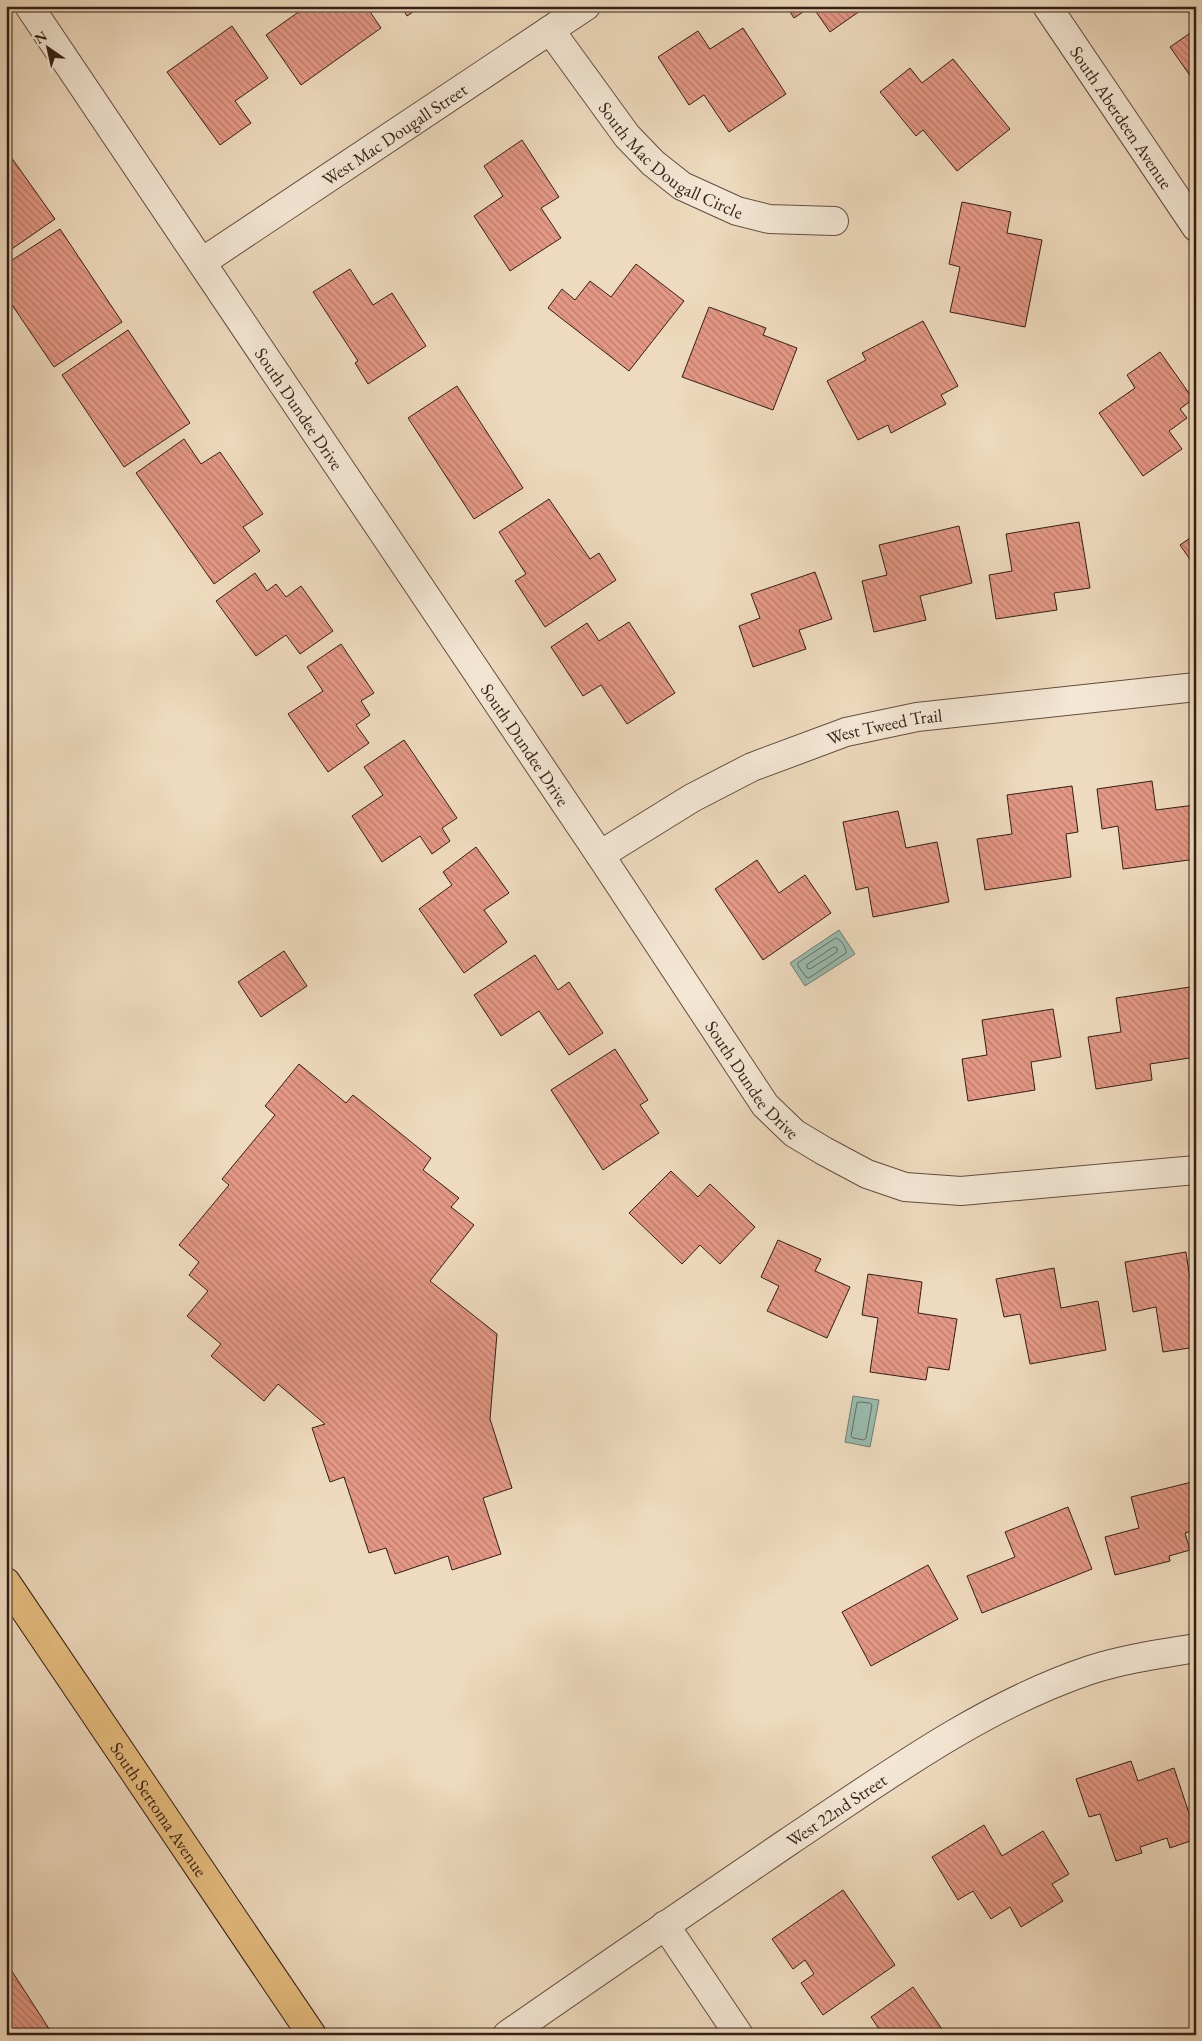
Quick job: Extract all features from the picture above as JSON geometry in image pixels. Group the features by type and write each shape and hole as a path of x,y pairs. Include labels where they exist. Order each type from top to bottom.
{"main road":[{"name":"South Sertoma Avenue","path":"6,1582 312,2035"}],"street":[{"name":"South Dundee Drive","path":"29,6 600,855 765,1105 794,1133 824,1152 867,1174 905,1187 961,1191 1196,1170"},
{"name":"West Mac Dougall Street","path":"202,262 586,6"},
{"name":"South Aberdeen Avenue","path":"1047,6 1196,227"},
{"name":"South Mac Dougall Circle","path":"550,30 626,136 653,163 682,186 737,212 770,219 834,221"},
{"name":"West Tweed Trail","path":"600,855 692,798 752,767 846,732 917,716 1196,686"},
{"name":"West 22nd Street","path":"507,2035 665,1925 888,1775 982,1718 1038,1691 1090,1670 1138,1658 1196,1648"},
{"path":"665,1925 739,2035"}],"water":[{"path":"839,930 855,954 805,986 790,963"},
{"path":"853,1396 879,1400 870,1447 845,1442"}],"building":[{"path":"307,6 366,6 381,28 301,85 266,35"},
{"path":"401,6 422,6 407,16"},
{"path":"786,6 812,6 794,18"},
{"path":"812,6 867,6 830,32"},
{"path":"1184,6 1196,6 1196,22"},
{"path":"232,26 268,78 235,101 251,123 220,145 167,72"},
{"path":"743,28 786,94 729,132 704,95 689,105 658,57 698,31 710,49"},
{"path":"1196,29 1196,84 1170,47"},
{"path":"953,59 1010,129 957,171 923,130 916,136 880,92 910,68 922,83"},
{"path":"522,140 559,197 541,208 561,238 510,271 474,216 503,196 484,166"},
{"path":"6,150 55,219 6,253"},
{"path":"962,202 1011,212 1007,233 1042,240 1025,327 950,312 960,267 949,264"},
{"path":"60,229 122,322 54,367 6,296 6,264"},
{"path":"636,264 684,301 629,371 548,308 562,289 575,300 590,281 611,297"},
{"path":"350,269 373,305 392,293 426,346 368,384 355,363 358,361 313,292"},
{"path":"709,307 766,328 763,335 797,348 773,410 682,377"},
{"path":"923,321 958,386 941,395 946,404 891,433 888,425 858,440 827,381 866,360 862,353"},
{"path":"128,330 190,423 124,467 62,375"},
{"path":"1160,352 1193,399 1180,409 1187,418 1169,431 1182,449 1143,476 1099,413 1135,388 1127,375"},
{"path":"457,386 523,488 474,519 408,418"},
{"path":"184,439 201,464 220,452 263,514 243,527 260,551 214,584 136,473"},
{"path":"549,499 590,559 599,553 616,580 545,627 515,581 526,574 499,532"},
{"path":"1079,522 1090,588 1054,593 1057,610 996,619 989,575 1012,571 1006,534"},
{"path":"959,526 972,583 920,596 926,620 874,632 862,581 887,575 879,545"},
{"path":"1196,534 1196,568 1180,545"},
{"path":"815,572 832,619 799,630 806,649 753,667 739,626 760,618 751,594"},
{"path":"255,573 267,591 276,584 286,597 301,586 333,631 300,654 286,635 256,656 216,601"},
{"path":"629,622 675,693 627,724 601,685 583,696 551,647 587,623 599,641"},
{"path":"341,644 374,693 361,701 370,715 356,725 369,743 328,772 288,714 323,691 307,667"},
{"path":"404,740 457,818 442,828 450,841 432,854 420,836 382,862 352,816 383,795 364,767"},
{"path":"1152,781 1156,810 1195,805 1196,859 1123,869 1118,826 1102,829 1097,789"},
{"path":"1072,786 1078,832 1066,834 1071,877 985,890 977,839 1012,834 1007,795"},
{"path":"898,811 906,848 937,842 949,902 873,917 868,887 856,890 843,822"},
{"path":"476,847 509,893 484,910 507,942 464,973 419,909 452,885 443,872"},
{"path":"757,860 779,893 805,875 831,913 763,960 715,889"},
{"path":"284,951 307,986 261,1017 238,982"},
{"path":"535,955 558,990 569,982 603,1033 569,1055 539,1011 501,1036 474,995"},
{"path":"1190,987 1196,1028 1196,1057 1150,1064 1152,1080 1096,1089 1088,1037 1121,1032 1116,998"},
{"path":"1053,1009 1061,1057 1031,1062 1035,1090 968,1101 962,1059 987,1055 982,1020"},
{"path":"615,1049 648,1100 640,1105 659,1133 603,1170 551,1090"},
{"path":"299,1064 346,1103 353,1095 431,1158 423,1170 459,1198 451,1207 474,1225 430,1281 497,1334 490,1419 512,1488 483,1498 501,1554 452,1570 448,1556 395,1574 386,1548 369,1553 344,1477 330,1482 312,1428 325,1424 278,1384 264,1401 211,1356 221,1344 187,1316 208,1291 189,1275 199,1262 179,1245 229,1185 222,1179 275,1115 265,1106"},
{"path":"671,1171 698,1197 710,1184 755,1227 720,1264 700,1245 682,1264 629,1213"},
{"path":"778,1240 821,1259 815,1271 850,1287 827,1338 767,1311 779,1286 761,1277"},
{"path":"1186,1252 1192,1292 1196,1292 1196,1347 1163,1352 1156,1307 1133,1312 1125,1262"},
{"path":"1054,1268 1061,1308 1098,1301 1106,1350 1030,1364 1020,1314 1004,1317 996,1279"},
{"path":"868,1274 922,1282 918,1313 957,1319 949,1370 928,1367 926,1380 870,1372 878,1318 862,1315"},
{"path":"1196,1481 1196,1530 1185,1533 1190,1550 1169,1556 1170,1561 1115,1575 1105,1537 1139,1528 1131,1497"},
{"path":"1068,1507 1092,1569 982,1613 967,1576 1015,1557 1005,1532"},
{"path":"928,1565 958,1619 871,1666 842,1612"},
{"path":"1131,1761 1138,1781 1174,1768 1196,1839 1170,1848 1167,1838 1140,1847 1142,1853 1116,1861 1100,1814 1089,1817 1076,1779"},
{"path":"984,1825 1002,1856 1043,1831 1069,1874 1052,1884 1063,1901 1021,1927 1010,1907 991,1919 973,1891 958,1900 932,1857"},
{"path":"843,1890 895,1965 823,2015 801,1983 814,1974 805,1960 793,1969 772,1939"},
{"path":"6,1962 53,2035 6,2035"},
{"path":"913,1987 946,2035 871,2035 879,2029 871,2017"}]}
